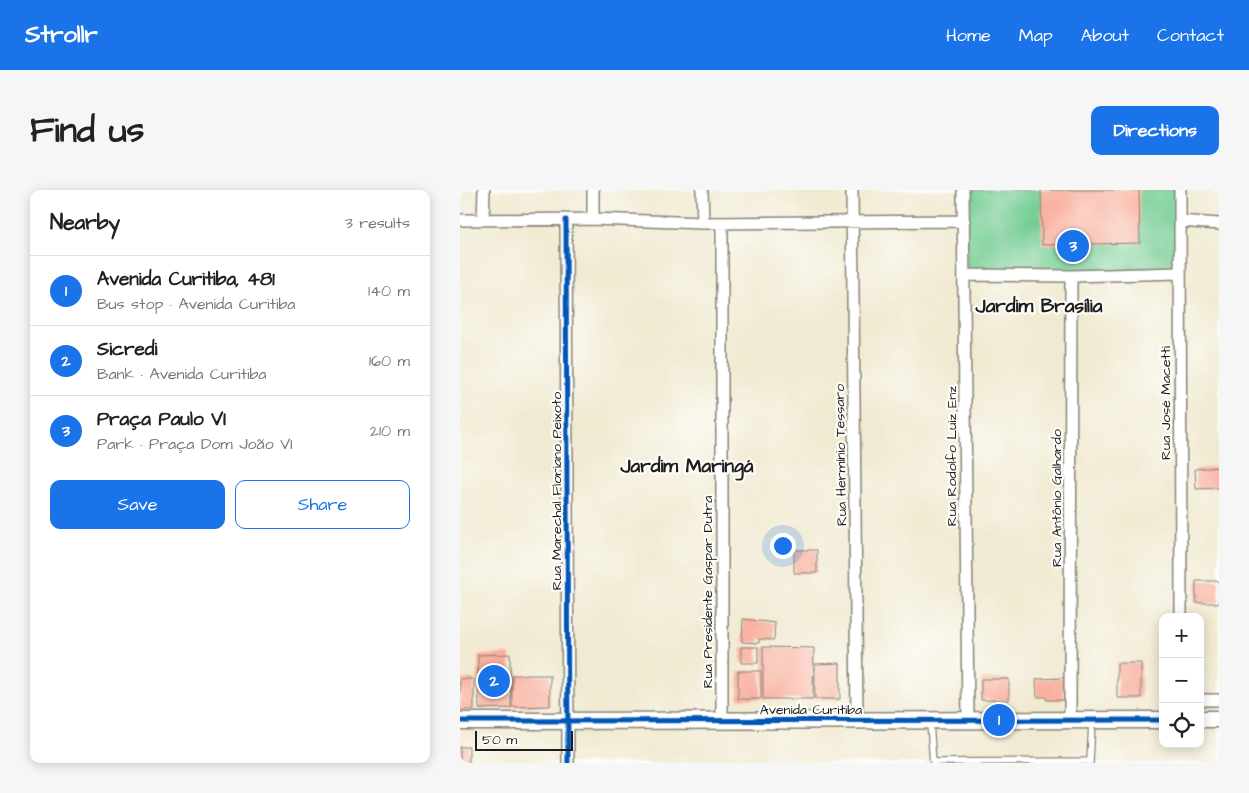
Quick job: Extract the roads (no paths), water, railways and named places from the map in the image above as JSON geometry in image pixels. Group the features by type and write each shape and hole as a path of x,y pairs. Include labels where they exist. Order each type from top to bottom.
{"street":[{"path":"483,220 484,190"},
{"path":"593,190 593,219"},
{"path":"702,190 703,223"},
{"name":"Rua Hermínio Tessaro","path":"852,190 857,720"},
{"name":"Rua Rodolfo Luiz Enz","path":"964,190 968,721"},
{"name":"Rua José Macetti","path":"1180,190 1180,613"},
{"path":"460,220 593,219 703,223 964,221"},
{"name":"Rua Marechal Floriano Peixoto","path":"566,220 568,763"},
{"path":"1180,221 1219,224"},
{"name":"Rua Presidente Gaspar Dutra","path":"722,223 722,720"},
{"path":"965,275 1180,274"},
{"name":"Rua Antônio Galhardo","path":"1070,720 1071,276"},
{"path":"1204,700 1219,700"},
{"name":"Avenida Curitiba","path":"460,720 1159,720"},
{"path":"1204,720 1219,720"}],"lane":[{"path":"930,721 932,763 1090,762 1092,720"}],"place":[{"name":"Praça Paulo VI","path":"1073,246"},
{"name":"Sicredi","path":"494,681"},
{"name":"Avenida Curitiba, 481","path":"999,720"}],"district":[{"name":"Jardim Brasília","path":"1039,305"},
{"name":"Jardim Maringá","path":"687,465"}]}
